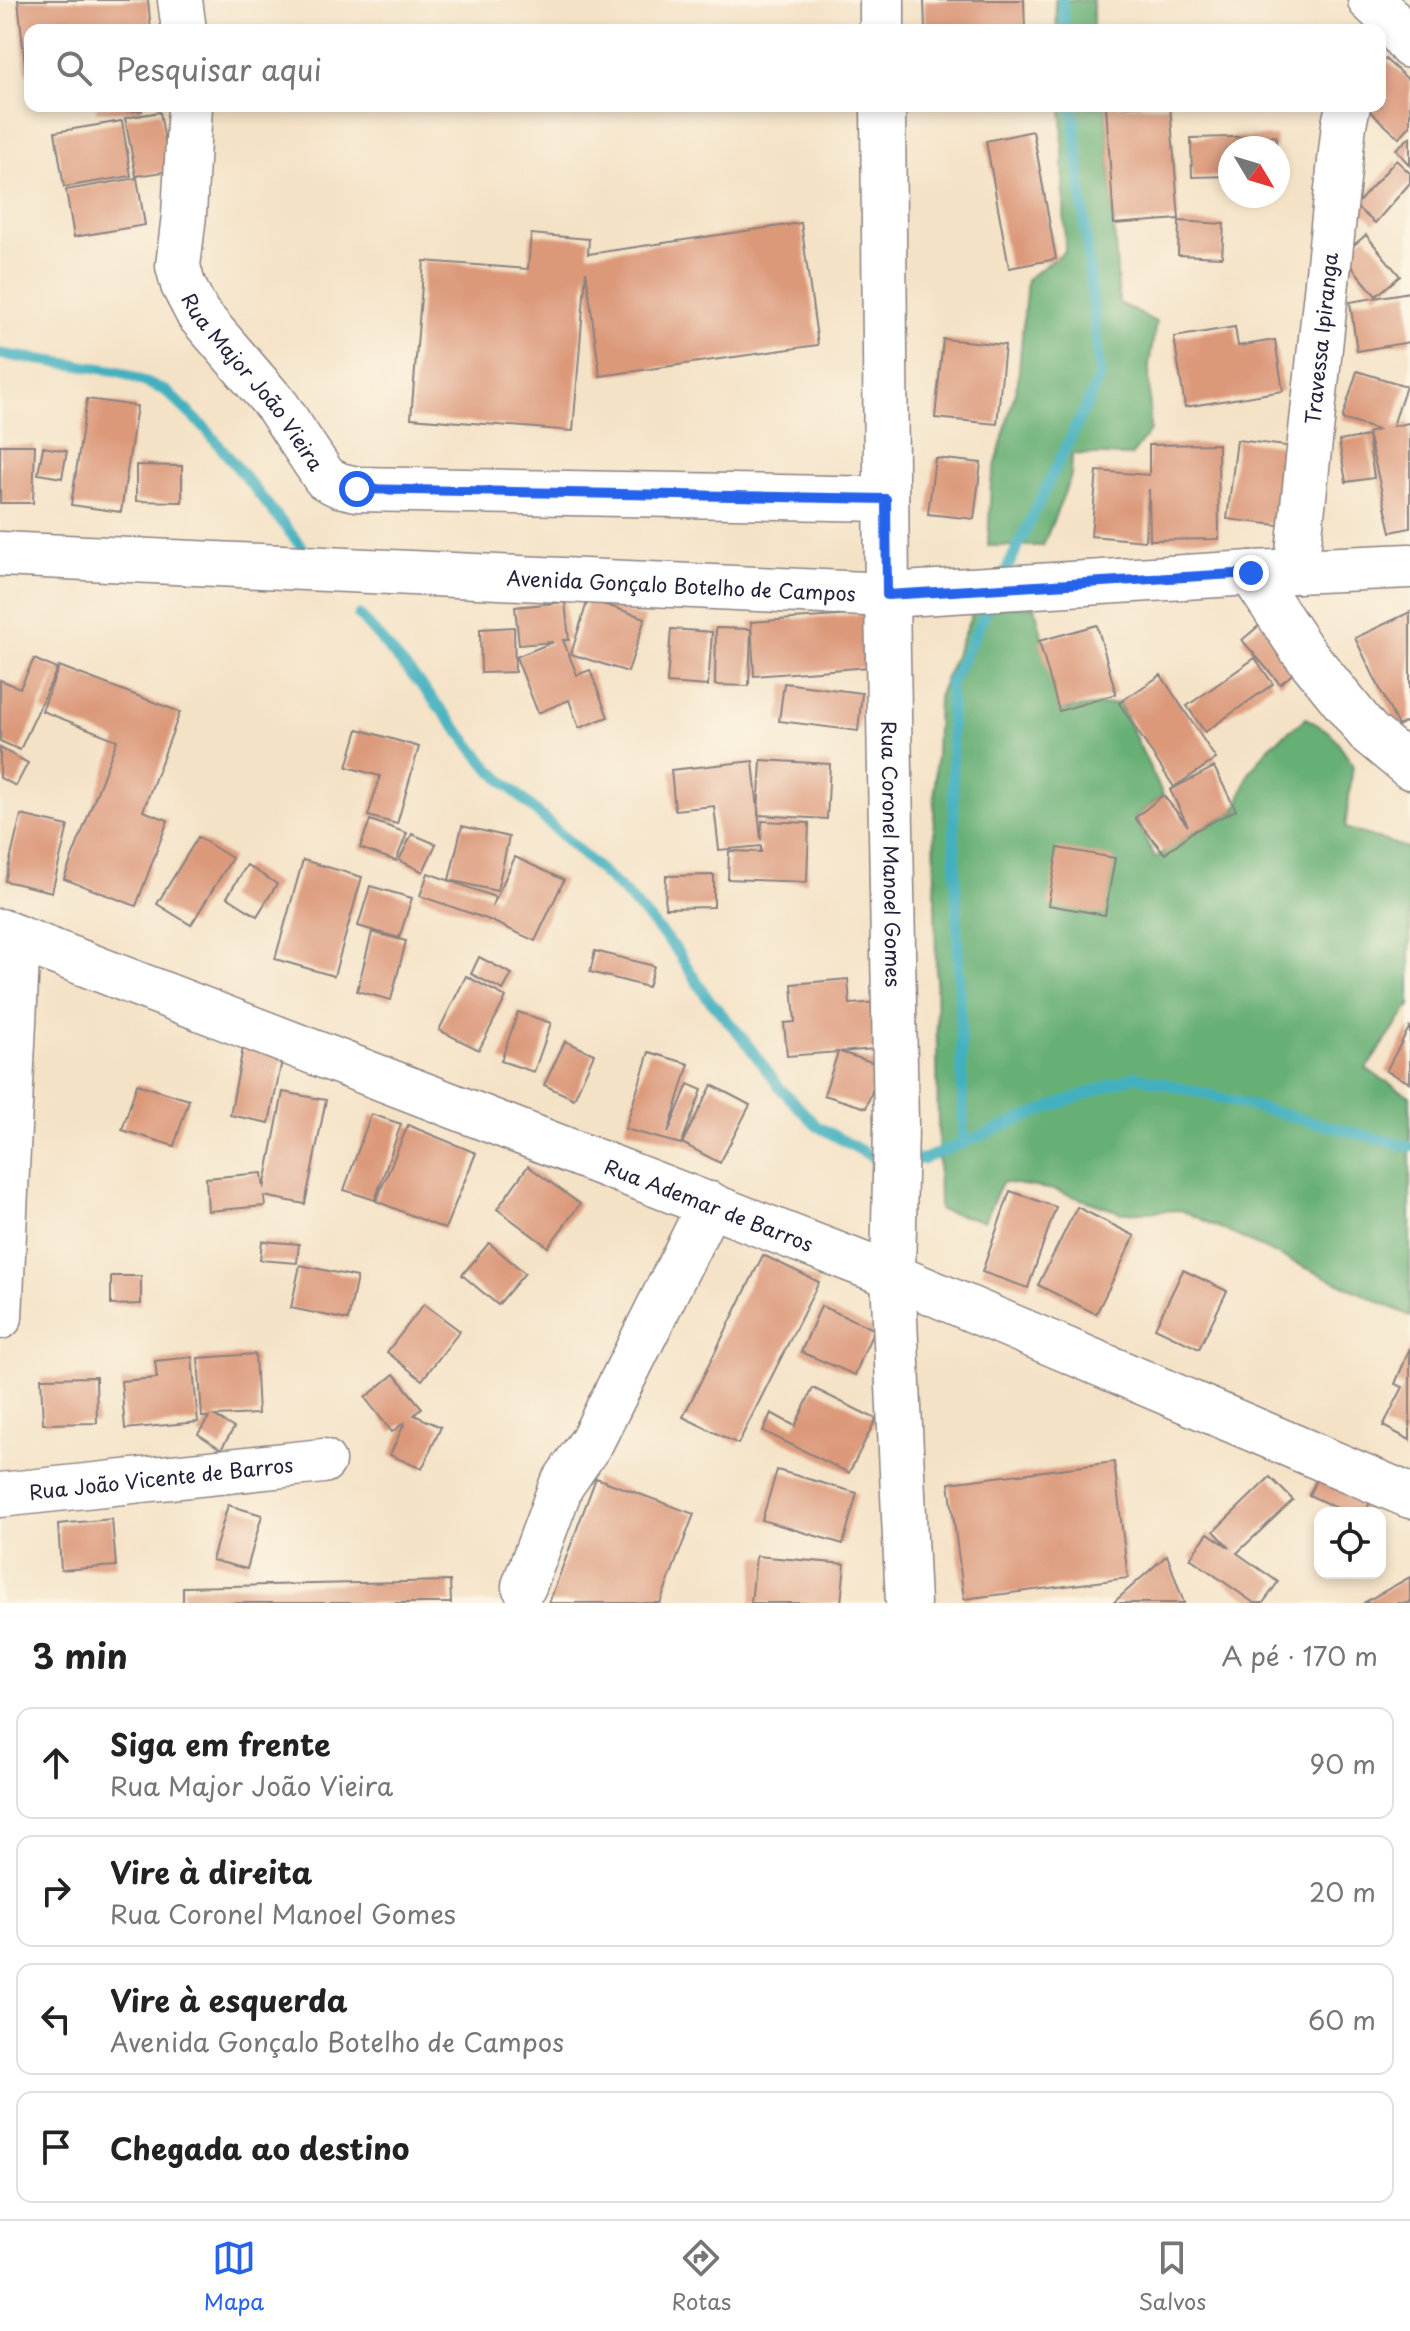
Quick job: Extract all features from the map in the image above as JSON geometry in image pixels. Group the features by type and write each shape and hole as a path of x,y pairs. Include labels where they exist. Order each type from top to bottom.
{"street":[{"path":"180,0 183,24"},
{"path":"882,0 882,24"},
{"name":"Rua Major João Vieira","path":"190,112 178,266 183,285 198,314 278,407 325,478 357,489 886,499"},
{"name":"Rua Coronel Manoel Gomes","path":"883,112 896,1125 893,1276 908,1603"},
{"name":"Travessa Ipiranga","path":"1296,571 1347,112"},
{"name":"Avenida Gonçalo Botelho de Campos","path":"0,554 887,595 1410,566"},
{"path":"1251,573 1302,650 1369,733 1410,767"},
{"path":"0,1317 9,935"},
{"name":"Rua Ademar de Barros","path":"9,935 893,1276 1410,1496"},
{"path":"524,1586 561,1486 592,1441 710,1204"},
{"name":"Rua João Vicente de Barros","path":"0,1495 323,1461"}],"green space":[{"path":"1055,0 1093,0 1093,24 1057,24"},
{"path":"1062,112 1106,112 1119,303 1156,322 1149,365 1150,431 1131,456 1072,454 1071,476 1043,546 988,546 991,482 1018,381 1027,279 1065,251"},
{"path":"1035,606 1059,710 1119,703 1163,795 1135,818 1155,858 1192,833 1236,810 1249,773 1270,746 1306,718 1331,733 1353,765 1345,828 1410,849 1410,1006 1366,1069 1410,1096 1410,1316 1181,1210 1122,1213 1055,1190 1002,1182 984,1221 939,1210 934,812 938,697 975,607"}],"building":[{"path":"18,0 148,0 150,24 24,24 24,56"},
{"path":"924,0 1024,0 1025,24 925,24"},
{"path":"1386,60 1410,81 1410,126 1399,138 1371,112 1386,112"},
{"path":"160,112 170,171 136,176 125,118"},
{"path":"1106,112 1170,112 1179,219 1114,224"},
{"path":"122,121 131,176 64,187 55,132"},
{"path":"1033,131 1056,259 1009,268 986,141"},
{"path":"1218,137 1218,176 1192,177 1191,138"},
{"path":"1410,137 1410,166 1396,149"},
{"path":"1396,160 1410,173 1410,183 1375,223 1355,206"},
{"path":"137,178 145,225 74,237 66,190"},
{"path":"1179,221 1224,224 1222,257 1178,255"},
{"path":"801,223 818,345 600,376 586,271 573,431 411,418 424,261 528,269 531,234 589,239 588,254"},
{"path":"1366,235 1400,276 1376,296 1342,255"},
{"path":"1410,292 1410,342 1357,351 1350,302"},
{"path":"1235,327 1238,346 1275,340 1283,391 1185,407 1174,337"},
{"path":"943,339 1005,345 997,424 935,418"},
{"path":"1357,371 1406,386 1393,426 1409,423 1410,428 1410,528 1391,532 1368,433 1378,430 1342,419"},
{"path":"87,399 137,406 121,512 71,505"},
{"path":"1368,436 1374,478 1346,482 1339,441"},
{"path":"1237,440 1295,447 1286,526 1227,519"},
{"path":"1218,444 1219,539 1150,540 1149,489 1145,541 1091,536 1097,471 1149,475 1149,445"},
{"path":"0,445 35,445 33,503 0,503"},
{"path":"43,447 67,451 62,478 38,474"},
{"path":"935,458 981,463 974,519 928,514"},
{"path":"136,465 182,466 182,502 136,501"},
{"path":"588,599 645,618 628,672 571,654"},
{"path":"565,602 569,640 563,640 577,675 590,670 608,717 579,728 569,700 538,713 516,657 553,642 519,645 515,607"},
{"path":"1410,612 1410,720 1398,726 1355,638"},
{"path":"866,614 869,667 754,676 751,622"},
{"path":"1261,624 1300,668 1280,684 1242,640"},
{"path":"1097,625 1116,694 1059,711 1039,641"},
{"path":"514,627 515,672 481,673 480,629"},
{"path":"716,628 751,629 749,686 715,685"},
{"path":"671,629 712,632 708,686 667,683"},
{"path":"1255,658 1273,684 1205,732 1187,706"},
{"path":"34,659 57,669 20,750 0,741 0,680 20,688"},
{"path":"59,666 180,712 143,811 168,820 136,906 64,879 117,740 42,711"},
{"path":"1161,675 1216,759 1174,787 1119,703"},
{"path":"784,683 862,693 858,731 779,721"},
{"path":"358,729 419,747 397,824 368,816 380,776 347,767"},
{"path":"0,748 28,763 16,786 0,778"},
{"path":"761,760 830,764 827,819 758,815"},
{"path":"753,761 761,840 762,821 809,823 807,882 728,879 729,851 761,852 761,846 719,850 714,806 675,810 671,770"},
{"path":"1214,767 1236,810 1192,832 1165,854 1135,818 1163,795 1188,826 1170,790"},
{"path":"21,815 68,826 52,892 5,881"},
{"path":"370,820 407,833 396,861 360,848"},
{"path":"462,826 509,837 497,891 449,880"},
{"path":"412,834 436,844 423,872 399,860"},
{"path":"198,837 232,858 191,925 157,904"},
{"path":"1058,848 1115,858 1105,915 1048,905"},
{"path":"515,857 564,880 535,941 487,919 420,896 428,873 495,897 492,907"},
{"path":"303,860 362,877 334,976 275,959"},
{"path":"247,865 277,884 257,916 227,897"},
{"path":"714,875 714,907 665,908 666,876"},
{"path":"370,886 412,898 399,938 358,926"},
{"path":"372,932 406,941 391,1000 357,991"},
{"path":"595,951 654,966 648,987 590,972"},
{"path":"479,957 512,974 503,990 471,974"},
{"path":"466,976 506,997 479,1050 439,1030"},
{"path":"848,979 850,1004 883,1002 886,1048 840,1052 881,1065 866,1108 824,1095 838,1052 787,1056 784,1023 795,1022 792,984"},
{"path":"518,1012 551,1023 534,1072 501,1061"},
{"path":"1410,1026 1410,1083 1386,1071"},
{"path":"565,1041 594,1054 574,1099 544,1085"},
{"path":"244,1043 284,1051 269,1123 230,1115"},
{"path":"649,1052 689,1064 668,1133 688,1084 702,1090 681,1144 625,1129"},
{"path":"137,1084 189,1100 174,1146 122,1130"},
{"path":"712,1085 750,1105 720,1163 682,1143"},
{"path":"283,1092 326,1100 305,1204 264,1196 265,1206 208,1211 206,1178 262,1173 264,1189"},
{"path":"371,1114 401,1124 375,1200 344,1190"},
{"path":"408,1125 476,1153 445,1229 376,1201"},
{"path":"528,1166 580,1204 548,1247 497,1209"},
{"path":"1010,1191 1056,1207 1028,1288 982,1272"},
{"path":"1077,1207 1135,1236 1096,1314 1038,1285"},
{"path":"262,1241 299,1244 297,1263 260,1260"},
{"path":"489,1243 525,1273 498,1305 462,1275"},
{"path":"763,1255 819,1282 738,1444 683,1417"},
{"path":"300,1265 357,1277 348,1320 291,1308"},
{"path":"1183,1270 1227,1291 1199,1349 1155,1328"},
{"path":"111,1276 141,1276 141,1304 111,1305"},
{"path":"424,1304 460,1331 422,1380 387,1352"},
{"path":"821,1306 874,1329 855,1375 801,1352"},
{"path":"1410,1348 1410,1440 1383,1426 1403,1387 1395,1384"},
{"path":"255,1354 258,1414 215,1416 234,1428 221,1449 198,1434 209,1417 202,1417 198,1358"},
{"path":"192,1357 198,1422 125,1429 121,1381 157,1378 155,1361"},
{"path":"394,1374 422,1408 414,1415 441,1427 422,1469 390,1455 405,1422 392,1432 365,1398"},
{"path":"96,1377 97,1423 43,1424 41,1378"},
{"path":"813,1388 876,1419 849,1473 763,1431 771,1413 795,1426"},
{"path":"1114,1462 1128,1578 964,1599 949,1483"},
{"path":"1322,1467 1375,1492 1368,1507 1334,1507 1309,1495"},
{"path":"777,1470 857,1493 843,1544 762,1520"},
{"path":"1270,1477 1293,1500 1237,1553 1278,1582 1263,1603 1254,1603 1190,1558 1208,1533 1230,1548 1214,1531"},
{"path":"596,1478 694,1514 660,1603 549,1603"},
{"path":"228,1505 262,1515 247,1569 212,1560"},
{"path":"112,1519 116,1566 61,1570 58,1524"},
{"path":"1167,1555 1184,1603 1113,1603"},
{"path":"756,1556 845,1564 841,1603 751,1603"},
{"path":"1410,1577 1410,1603 1363,1603"},
{"path":"450,1581 451,1603 183,1603 183,1587"}],"waterway":[{"path":"1062,0 1064,24"},
{"path":"1003,577 1100,377 1074,112"},
{"path":"0,354 118,371 166,391 206,429 310,557"},
{"path":"964,1144 950,684 992,600"},
{"path":"359,615 490,769 627,895 675,948 706,996 780,1088 817,1126 880,1161 887,1160"},
{"path":"904,1160 924,1159 1135,1076 1410,1147"}],"route":[{"path":"357,489 886,499 887,595 1251,573"}]}
